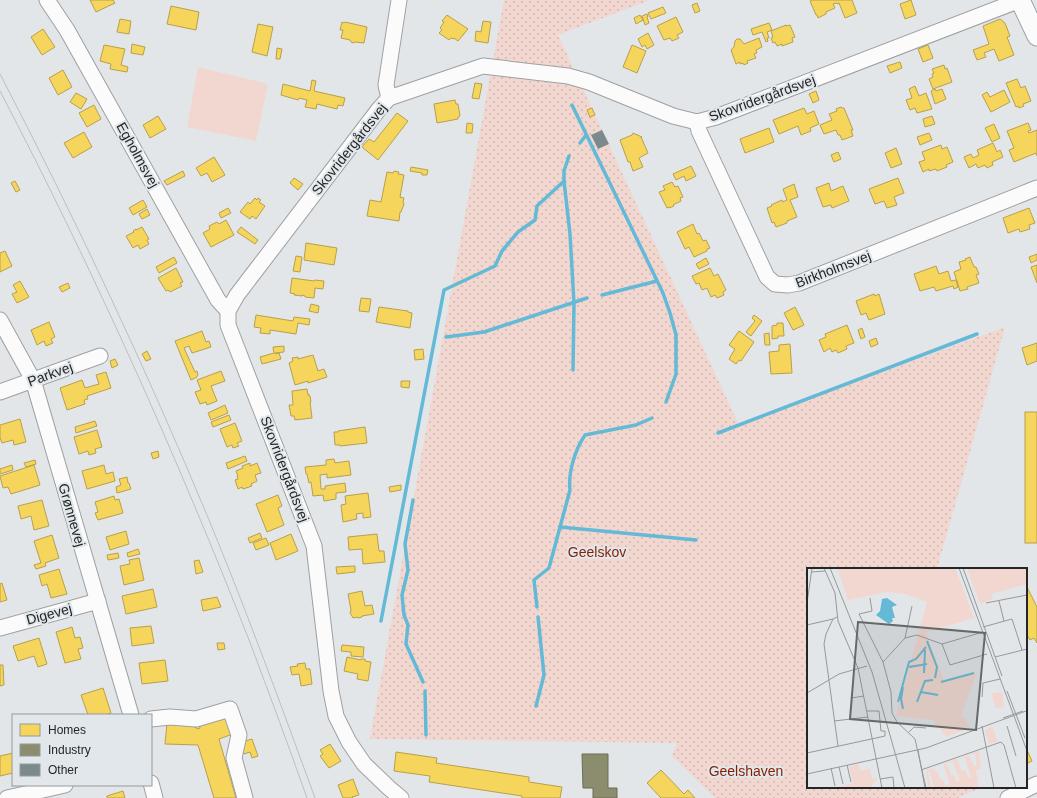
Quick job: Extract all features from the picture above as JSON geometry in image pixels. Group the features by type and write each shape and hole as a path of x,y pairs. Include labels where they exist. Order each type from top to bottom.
{"main road":[{"path":"1020,0 1037,36"}],"street":[{"name":"Egholmsvej","path":"47,0 68,30 218,300 228,311"},
{"path":"389,98 386,85 399,0"},
{"name":"Skovridergårdsvej","path":"401,798 364,764 349,742 336,716 331,691 314,546 228,325 228,311 237,295 379,109 389,98 483,66 568,76 589,82 674,116 697,122 716,117 1020,0"},
{"name":"Birkholmsvej","path":"697,122 699,131 767,278 775,284 788,285 799,283 1037,188"},
{"name":"Grønnevej","path":"0,320 32,380 131,714"},
{"name":"Parkvej","path":"0,392 100,356"},
{"name":"Digevej","path":"0,628 98,601"},
{"path":"152,719 170,717 196,719 230,709 239,735 234,758 245,798"},
{"path":"1008,798 1037,784"},
{"path":"7,798 61,786"},
{"path":"152,786 155,798"},
{"path":"1024,798 1037,792"}],"green space":[{"name":"Geelskov","path":"504,0 650,0 558,35 739,425 1005,327 937,568 807,568 807,788 980,788 958,798 715,798 672,756 677,743 370,739"},
{"path":"198,67 268,84 256,141 187,127"}],"building: Homes":[{"path":"90,0 113,0 115,3 96,12"},
{"path":"852,0 857,13 845,18 839,3 836,3 833,4 835,8 818,18 810,1"},
{"path":"911,0 916,15 905,19 900,4"},
{"path":"697,3 700,11 695,13 692,5"},
{"path":"171,6 199,12 196,30 167,24"},
{"path":"663,7 666,13 651,19 648,13"},
{"path":"647,14 649,23 645,25 642,16"},
{"path":"447,15 468,29 458,41 454,38 449,40 439,33 442,30 440,28 444,22 442,21"},
{"path":"640,15 643,20 636,24 634,18"},
{"path":"676,17 683,32 677,35 679,38 672,41 670,38 664,40 657,26"},
{"path":"120,19 131,21 129,34 117,32"},
{"path":"1000,19 1005,23 1010,36 1007,37 1014,55 999,61 994,49 984,53 986,57 977,60 973,50 989,44 983,26"},
{"path":"483,21 491,22 488,43 475,41 476,31 481,32"},
{"path":"342,22 367,27 364,43 352,43 350,40 341,38 343,30 340,30"},
{"path":"769,23 772,30 767,32 769,38 767,38 768,41 766,42 762,32 753,35 751,29"},
{"path":"258,24 273,27 267,56 252,52"},
{"path":"786,25 790,25 795,37 792,38 793,42 782,46 782,44 777,46 775,42 773,43 771,38 773,37 771,31"},
{"path":"43,29 55,47 42,55 31,37"},
{"path":"648,33 654,45 647,49 645,45 642,47 638,39"},
{"path":"759,38 762,47 756,50 757,53 754,54 756,58 747,61 748,63 744,65 743,63 740,64 740,62 736,64 731,50 734,47 735,41 740,39 744,44"},
{"path":"132,44 145,47 143,55 131,53"},
{"path":"104,45 125,49 121,65 128,67 127,72 110,69 111,64 100,61"},
{"path":"632,45 646,51 637,73 623,67"},
{"path":"928,45 933,58 923,62 918,49"},
{"path":"277,48 282,49 280,59 276,59"},
{"path":"900,62 902,68 890,73 887,66"},
{"path":"944,65 945,69 947,68 952,82 933,89 929,79 933,77 932,74 934,73 932,69"},
{"path":"63,70 72,87 58,95 49,78"},
{"path":"1017,79 1021,88 1025,86 1031,101 1023,104 1024,106 1019,108 1018,106 1016,107 1006,83"},
{"path":"312,80 316,81 314,91 345,98 343,106 338,105 337,109 317,104 316,109 305,107 307,100 299,98 298,100 281,95 283,84 310,91"},
{"path":"475,83 482,84 479,99 472,98"},
{"path":"915,86 919,96 926,93 932,109 917,113 915,108 910,110 906,100 912,98 909,89"},
{"path":"935,89 936,91 942,89 946,99 935,104 931,91"},
{"path":"1004,90 1010,102 991,112 982,95 987,92 990,97"},
{"path":"816,91 819,100 813,103 809,94"},
{"path":"76,93 87,99 81,109 70,102"},
{"path":"455,100 456,104 458,104 460,116 458,119 437,123 434,104"},
{"path":"94,105 101,119 87,127 79,113"},
{"path":"841,107 844,108 853,130 851,130 853,136 842,140 836,130 824,134 820,125 832,120 829,114 837,111 836,109"},
{"path":"592,108 595,115 590,117 587,110"},
{"path":"804,108 807,114 814,111 819,124 810,128 811,131 801,135 798,126 779,134 773,120"},
{"path":"397,113 408,121 378,160 362,147 369,139 374,142"},
{"path":"158,116 166,129 150,138 143,125"},
{"path":"932,116 935,124 925,127 923,119"},
{"path":"467,123 473,124 472,133 466,133"},
{"path":"1028,123 1031,130 1028,131 1029,133 1037,130 1037,156 1036,153 1014,162 1009,150 1014,148 1007,131"},
{"path":"994,124 1000,138 992,142 985,128"},
{"path":"769,128 774,142 745,153 740,139"},
{"path":"84,132 92,147 73,158 64,143"},
{"path":"633,133 642,137 648,153 639,158 643,167 633,171 620,140 632,135"},
{"path":"929,133 932,140 920,145 917,137"},
{"path":"993,143 997,152 1000,150 1003,157 992,162 993,165 987,168 985,165 978,168 976,164 969,168 964,157 971,154 973,158 979,155 977,150"},
{"path":"941,145 942,149 947,147 953,162 946,165 947,167 937,171 936,169 929,171 929,169 923,172 919,162 925,160 922,152"},
{"path":"896,148 902,164 891,168 885,153"},
{"path":"838,152 841,159 834,162 831,155"},
{"path":"214,157 225,175 212,182 207,173 201,176 196,168"},
{"path":"691,166 696,176 686,181 684,176 676,180 673,174"},
{"path":"411,167 428,170 427,175 410,171"},
{"path":"183,171 185,176 167,185 164,181"},
{"path":"394,171 399,172 398,174 404,175 400,197 404,198 404,204 400,212 399,221 367,216 370,200 381,202 387,172 393,173"},
{"path":"294,178 303,184 298,190 290,183"},
{"path":"898,178 904,193 894,197 897,205 887,208 884,201 875,204 869,189"},
{"path":"15,181 20,190 16,192 11,183"},
{"path":"672,182 675,187 678,186 683,197 680,198 681,201 673,205 674,206 667,208 659,192 665,190 663,186"},
{"path":"829,183 831,191 843,186 849,201 832,208 831,205 823,207 816,188"},
{"path":"794,184 798,197 790,200 797,217 776,227 774,222 772,223 767,208 782,200 783,202 787,200 783,189"},
{"path":"255,198 257,200 258,198 261,200 259,202 265,206 256,219 252,216 250,219 240,212 248,202 250,204"},
{"path":"143,200 147,207 133,215 129,208"},
{"path":"228,208 231,213 221,218 219,213"},
{"path":"1029,208 1035,223 1029,225 1030,229 1020,232 1019,229 1008,233 1003,218"},
{"path":"147,209 150,215 142,219 139,214"},
{"path":"226,220 234,235 211,247 203,233 210,229 209,226 217,222 219,224"},
{"path":"693,224 697,234 699,233 703,241 706,240 710,248 694,257 689,247 685,249 677,232"},
{"path":"142,227 149,239 147,240 149,244 140,249 138,245 133,248 126,236"},
{"path":"241,227 258,240 255,244 237,232"},
{"path":"306,243 337,248 334,265 304,260"},
{"path":"5,251 12,266 0,272 0,253"},
{"path":"1037,254 1037,260 1031,263 1029,257"},
{"path":"296,256 302,257 300,272 293,271"},
{"path":"174,257 177,263 159,273 156,267"},
{"path":"970,257 979,274 976,275 979,283 967,287 968,289 960,291 954,272 961,269 959,262"},
{"path":"706,258 709,264 699,269 696,264"},
{"path":"1037,265 1037,283 1031,267"},
{"path":"936,266 939,274 948,271 951,281 956,280 958,287 954,289 953,286 936,291 934,287 920,291 914,274"},
{"path":"176,268 183,282 180,283 182,286 170,292 168,290 166,291 158,278"},
{"path":"710,268 714,276 718,274 726,290 723,292 724,295 717,298 715,295 711,297 707,288 702,290 699,283 696,284 692,276"},
{"path":"292,278 324,281 323,289 315,288 314,298 294,295 295,294 290,293"},
{"path":"20,281 29,297 17,303 12,294 17,292 13,285"},
{"path":"68,283 70,288 62,292 59,287"},
{"path":"874,294 875,296 879,294 885,314 869,320 866,313 861,315 856,301"},
{"path":"361,298 371,299 369,312 359,311"},
{"path":"311,304 319,306 318,313 309,311"},
{"path":"379,307 408,311 412,313 410,328 376,322"},
{"path":"795,307 804,325 793,330 784,313"},
{"path":"256,315 293,321 294,317 310,319 309,325 298,323 296,334 270,330 270,334 260,333 261,328 254,327"},
{"path":"754,315 762,321 751,336 746,332 755,321 752,318"},
{"path":"49,322 55,337 51,339 53,343 46,346 44,341 37,345 31,330"},
{"path":"777,323 783,323 784,336 778,336 778,338 772,339 772,326 777,325"},
{"path":"847,325 854,343 846,346 847,349 838,353 836,350 832,352 830,348 824,352 819,340 826,337 825,334"},
{"path":"862,328 865,337 861,339 858,330"},
{"path":"202,331 206,342 209,341 211,347 192,353 189,346 184,348 195,372 197,371 198,375 191,380 175,341"},
{"path":"739,331 754,342 741,361 739,360 736,364 729,359 735,349 729,345"},
{"path":"769,333 770,345 765,345 764,334"},
{"path":"876,338 878,344 871,347 869,341"},
{"path":"1037,343 1037,361 1027,365 1022,348"},
{"path":"790,344 792,373 771,374 769,352 779,351 779,345"},
{"path":"284,346 284,352 275,353 279,353 281,359 262,364 260,357 274,353 273,347"},
{"path":"423,349 424,359 415,360 414,350"},
{"path":"147,351 151,359 146,361 142,354"},
{"path":"313,355 318,371 324,369 327,377 308,383 308,381 295,385 289,363 293,361 292,358 298,357 298,359"},
{"path":"115,359 118,365 112,368 110,361"},
{"path":"221,371 225,381 211,386 217,401 207,405 206,402 200,404 195,392 201,390 197,380"},
{"path":"106,372 111,388 87,396 88,399 84,400 85,404 67,410 60,388 82,380 85,388 99,384 96,375"},
{"path":"401,381 410,381 409,388 401,387"},
{"path":"307,389 308,395 309,394 310,396 312,418 295,420 294,416 291,416 289,405 293,405 292,391"},
{"path":"225,405 228,413 211,420 208,413"},
{"path":"1025,412 1037,412 1037,543 1025,543"},
{"path":"229,415 231,420 213,427 211,422"},
{"path":"20,419 26,442 14,445 13,440 2,443 0,438 0,425"},
{"path":"95,421 97,426 76,433 75,427"},
{"path":"235,423 242,441 237,443 239,446 233,448 232,445 227,447 220,429"},
{"path":"365,427 367,443 340,446 335,445 334,432"},
{"path":"97,430 102,447 95,449 96,453 89,455 88,451 79,454 74,437"},
{"path":"158,451 159,457 153,459 151,453"},
{"path":"245,456 247,461 228,469 226,463"},
{"path":"334,459 335,463 349,461 351,475 327,478 327,474 320,475 321,489 325,489 325,486 345,483 346,492 336,493 336,499 324,501 323,495 313,496 311,482 309,483 305,467 326,465 326,460"},
{"path":"35,460 36,464 26,467 24,463"},
{"path":"250,463 250,466 257,463 261,473 255,475 257,481 251,484 252,486 238,489 235,480 238,479 236,471 243,468 242,466"},
{"path":"12,465 13,470 0,474 0,469"},
{"path":"34,465 40,485 11,494 8,487 3,488 0,476"},
{"path":"104,465 106,474 113,472 115,481 87,489 82,471"},
{"path":"127,477 131,489 117,493 116,487 121,485 119,479"},
{"path":"401,485 401,490 390,492 389,487"},
{"path":"368,493 371,517 363,518 363,513 356,514 357,519 343,522 341,505 346,504 345,496"},
{"path":"278,495 282,506 278,508 284,525 267,532 256,504"},
{"path":"114,496 115,500 119,499 123,513 98,520 95,513 98,512 95,502"},
{"path":"42,500 49,526 34,530 31,516 21,519 18,506"},
{"path":"126,531 129,544 110,550 106,537"},
{"path":"260,533 262,538 250,543 248,538"},
{"path":"291,534 298,551 276,560 270,543"},
{"path":"377,534 379,551 384,551 385,562 363,564 362,549 349,550 348,537"},
{"path":"52,535 59,558 45,563 46,566 36,569 34,565 41,563 34,541"},
{"path":"266,538 269,545 256,550 253,543"},
{"path":"138,549 140,554 128,557 127,553"},
{"path":"118,553 119,558 108,560 107,555"},
{"path":"139,558 144,580 124,585 120,566 130,564 129,560"},
{"path":"199,560 203,572 196,574 194,561"},
{"path":"355,566 355,572 337,574 336,567"},
{"path":"59,569 67,594 51,598 47,584 42,586 39,575"},
{"path":"2,583 7,600 0,602 0,584"},
{"path":"1027,587 1037,607 1037,643 1034,638 1030,640 1027,635"},
{"path":"153,589 157,607 126,614 122,596"},
{"path":"362,591 365,606 372,605 374,614 353,618 350,613 351,610 348,594"},
{"path":"217,597 221,607 203,611 201,600"},
{"path":"151,626 154,643 132,646 130,628"},
{"path":"72,627 75,638 80,637 83,648 78,649 81,659 65,663 56,632"},
{"path":"39,638 47,664 38,667 34,656 18,661 13,646"},
{"path":"217,643 224,643 225,649 218,650"},
{"path":"342,645 364,647 363,657 351,656 351,652 341,651"},
{"path":"347,657 361,660 365,659 365,661 371,662 368,681 357,679 358,674 344,671"},
{"path":"165,660 168,681 142,684 139,663"},
{"path":"305,663 306,669 310,669 312,684 301,686 299,674 292,675 290,667"},
{"path":"0,665 3,665 4,685 0,686"},
{"path":"103,688 111,713 88,714 81,695"},
{"path":"226,713 233,734 219,739 236,798 214,798 198,745 165,744 167,723 193,724 197,729 200,728 199,723"},
{"path":"252,739 258,756 252,758 250,752 244,754 242,742"},
{"path":"330,744 341,761 329,768 320,756 323,754 320,750"},
{"path":"1027,750 1032,761 1027,764"},
{"path":"396,752 437,758 436,763 529,777 529,782 562,787 560,798 522,798 522,796 429,782 430,776 394,771"},
{"path":"12,753 12,773 0,776 0,756"},
{"path":"661,770 684,794 688,790 695,798 661,798 647,783"},
{"path":"353,779 359,795 352,797 353,798 343,798 338,785"},
{"path":"123,791 125,798 107,798 107,796"}],"building: Industry":[{"path":"582,754 608,754 608,788 617,788 617,798 593,798 593,788 583,788"}],"building: Other":[{"path":"602,130 609,144 598,149 591,135"}],"waterway":[{"path":"572,105 663,293 670,313 676,335 676,374 666,402"},
{"path":"580,143 586,135"},
{"path":"381,621 444,290 495,266 502,251 518,232 535,220 537,206 564,181 564,171 569,156"},
{"path":"564,181 570,234 574,303 573,370"},
{"path":"602,295 657,281"},
{"path":"446,337 484,332 587,298"},
{"path":"718,433 977,334"},
{"path":"537,607 534,580 549,568 570,490 570,476 573,461 578,447 585,435 636,425 652,418"},
{"path":"413,500 405,544 408,570 402,595 404,615 408,625 406,644 423,682"},
{"path":"560,527 696,540"},
{"path":"536,706 544,675 538,617"},
{"path":"425,691 426,735"}],"tram line":[{"path":"0,74 83,239 185,463 237,589 315,798"},
{"path":"0,91 35,159 101,296 164,434 251,645 307,798"}],"park label":[{"name":"Geelshaven","path":"746,771"}]}
